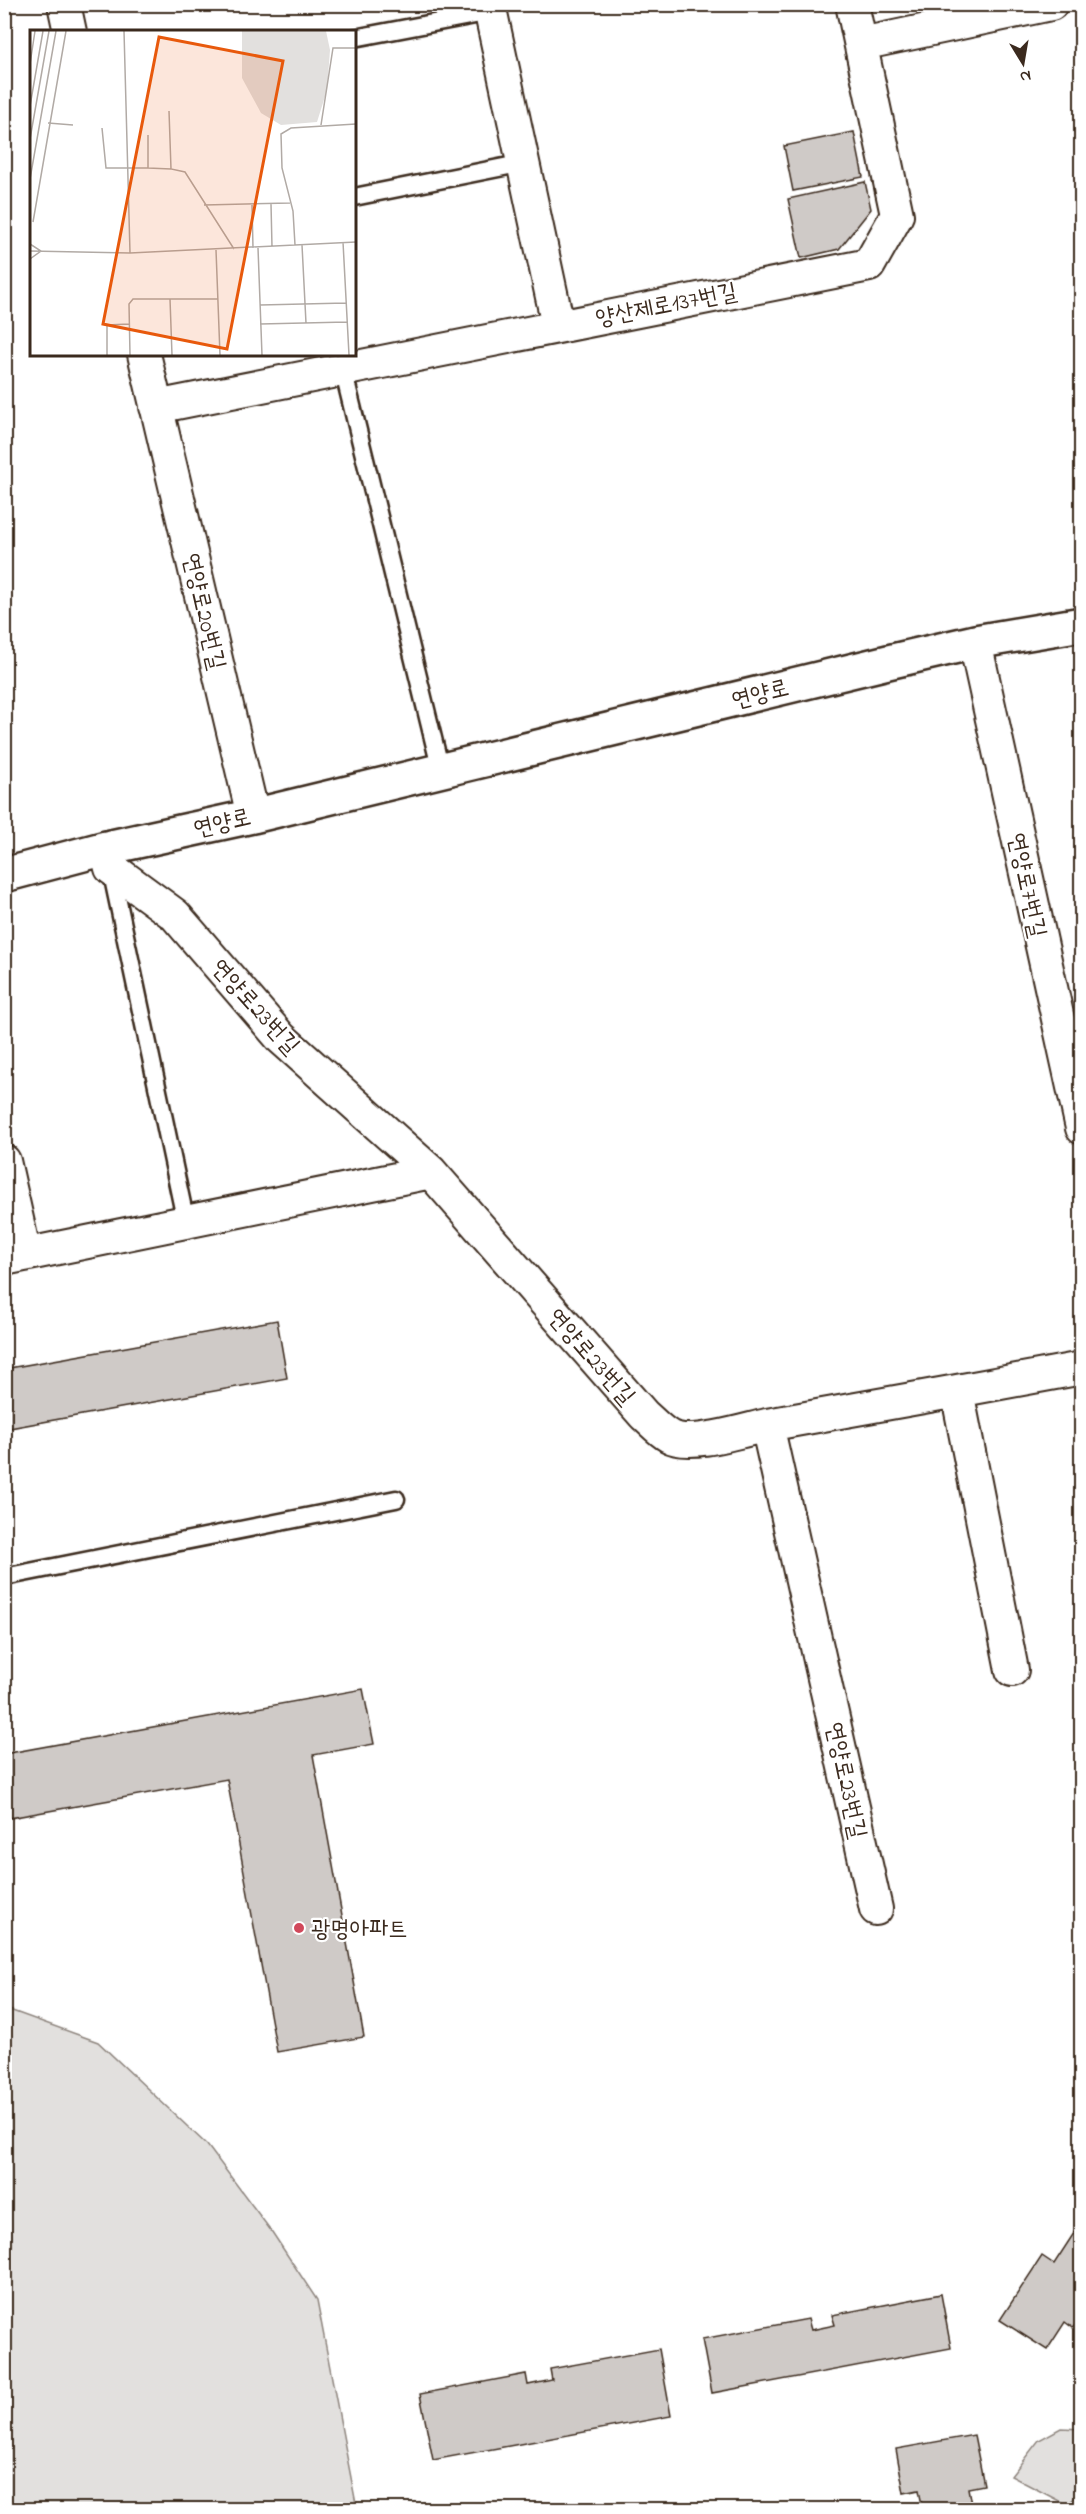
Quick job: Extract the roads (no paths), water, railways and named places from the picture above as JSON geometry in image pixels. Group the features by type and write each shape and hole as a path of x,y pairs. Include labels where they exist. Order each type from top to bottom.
{"street":[{"path":"64,4 70,30"},
{"name":"양산제로137번길","path":"558,325 869,265 897,215 852,4"},
{"path":"861,44 1051,4"},
{"path":"156,407 558,325 490,8"},
{"name":"연양로20번길","path":"144,356 253,816"},
{"name":"연양로","path":"4,876 108,858 253,816 975,642 1082,624"},
{"name":"연양로7번길","path":"975,642 1082,1128"},
{"name":"연양로23번길","path":"108,858 175,915 280,1038 431,1172 644,1415 670,1437 682,1440 695,1440 767,1425 876,1909"},
{"path":"4,1161 15,1257 431,1172"},
{"path":"767,1425 1082,1368"},
{"path":"957,1391 1012,1670"}],"lane":[{"path":"356,38 490,8"},
{"path":"356,197 524,163"},
{"path":"343,369 441,771"},
{"path":"108,858 186,1223"},
{"path":"4,1577 396,1499"}],"place":[{"name":"광명아파트","path":"299,1928"}]}
